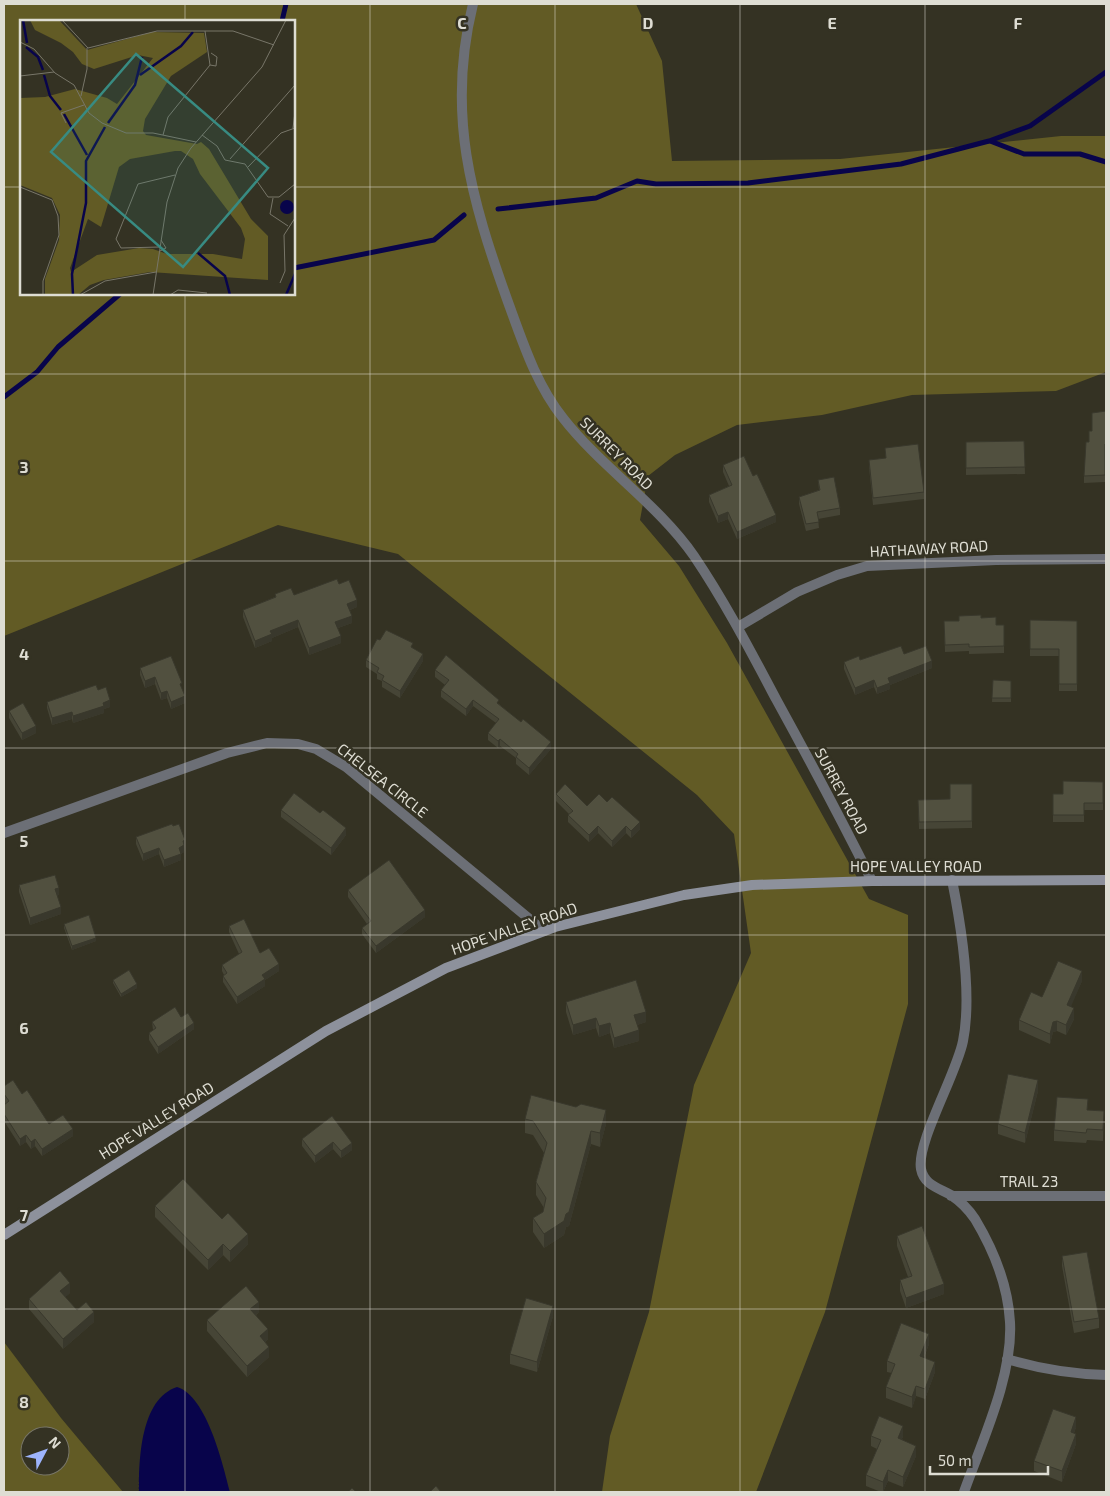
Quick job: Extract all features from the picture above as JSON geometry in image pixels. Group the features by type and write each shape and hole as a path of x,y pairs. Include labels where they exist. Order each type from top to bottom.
{"main road":[{"name":"HOPE VALLEY ROAD","path":"4,1235 326,1031 439,971 544,931 612,911 722,888 804,882 1106,880"}],"street":[{"name":"SURREY ROAD","path":"473,4 464,47 461,99 464,147 485,233 524,348 540,384 564,420 597,456 680,538 724,602 872,881"},
{"name":"HATHAWAY ROAD","path":"738,627 797,592 837,575 867,566 1005,560 1106,559"},
{"name":"CHELSEA CIRCLE","path":"4,833 226,753 267,743 298,744 316,749 346,767 544,931"},
{"path":"952,880 964,970 966,1024 960,1057 937,1110 922,1155 921,1169 926,1180 951,1196 974,1218 996,1261 1003,1282 1010,1322 1007,1359 993,1410 964,1492"},
{"name":"TRAIL 23","path":"951,1196 1106,1196"},
{"path":"1007,1359 1040,1369 1106,1375"}],"shaded area":[{"path":"4,4 636,4 662,61 672,161 840,159 1061,136 1106,136 1106,372 1056,391 912,395 822,415 737,425 675,455 648,476 640,520 679,566 727,643 869,899 908,915 908,1004 825,1312 756,1492 602,1492 610,1436 649,1312 694,1085 751,953 734,834 697,795 398,554 278,525 4,636"},
{"path":"4,1342 68,1426 20,1426 20,1476 70,1476 70,1429 123,1492 4,1492"},
{"path":"177,1387 188,1393 197,1403 205,1417 218,1449 230,1492 139,1492 141,1448 149,1417 155,1404 165,1394"}],"building":[{"path":"1106,411 1105,475 1084,476 1086,442 1089,442 1089,431 1092,431 1092,413"},
{"path":"1024,441 1025,467 966,468 966,442"},
{"path":"918,444 924,492 873,498 869,460 886,458 885,448"},
{"path":"744,456 753,476 757,474 776,515 737,532 728,512 718,516 709,495 732,485 723,465"},
{"path":"834,477 840,508 817,512 819,522 806,524 799,497 820,490 818,480"},
{"path":"337,579 339,584 349,580 357,600 347,604 352,616 335,622 341,636 309,648 298,620 270,631 272,634 255,641 243,610 276,597 275,594 291,588 294,595"},
{"path":"981,615 981,618 996,617 996,625 1004,625 1004,646 969,647 969,644 945,645 944,621 959,621 959,616"},
{"path":"1030,620 1077,621 1077,684 1059,684 1059,649 1030,649"},
{"path":"386,630 413,643 411,647 423,654 400,691 382,680 384,676 377,672 379,668 366,660 377,639 380,640"},
{"path":"901,646 904,654 926,646 932,661 888,678 890,683 877,688 874,680 855,688 844,662 859,656 860,660"},
{"path":"446,655 499,700 497,703 521,722 523,719 551,742 529,768 516,757 518,754 500,739 498,741 488,733 499,719 473,700 466,709 441,690 449,680 435,670"},
{"path":"171,656 185,696 171,702 167,691 161,693 155,677 145,681 140,668"},
{"path":"993,680 1011,681 1011,698 992,698"},
{"path":"96,685 98,690 106,687 110,700 103,703 104,706 73,716 72,712 52,718 47,702"},
{"path":"23,703 36,726 22,733 9,711"},
{"path":"1063,781 1103,782 1103,803 1084,803 1084,815 1053,815 1053,794 1063,794"},
{"path":"565,784 587,806 599,794 607,802 612,797 640,822 631,831 626,826 612,841 598,826 589,835 568,815 573,811 556,794"},
{"path":"950,784 972,784 972,821 919,822 918,800 950,799"},
{"path":"294,793 320,813 323,810 346,828 331,848 281,810"},
{"path":"172,824 173,826 179,824 185,840 183,841 184,845 179,848 181,854 164,860 159,848 143,854 136,837"},
{"path":"389,860 425,910 376,946 362,928 371,921 348,890"},
{"path":"55,875 59,888 55,889 61,907 30,918 19,885"},
{"path":"89,915 96,938 72,946 64,924"},
{"path":"244,919 260,953 269,948 279,964 262,975 265,979 237,997 223,976 227,973 222,965 242,952 229,926"},
{"path":"1058,961 1082,971 1067,1005 1074,1008 1066,1025 1057,1021 1053,1022 1050,1034 1019,1020 1031,992 1042,997"},
{"path":"129,970 137,984 121,994 113,980"},
{"path":"636,980 646,1012 634,1015 639,1030 614,1038 610,1023 599,1026 596,1018 573,1025 566,1002"},
{"path":"175,1007 181,1017 188,1013 194,1023 158,1047 149,1033 156,1028 152,1022"},
{"path":"1008,1074 1038,1080 1025,1133 998,1124"},
{"path":"13,1080 22,1094 27,1090 49,1124 63,1115 73,1129 42,1149 35,1139 31,1142 26,1135 20,1139 4,1114 4,1105 9,1101 4,1094 4,1086"},
{"path":"531,1095 576,1107 581,1104 606,1110 600,1133 591,1131 569,1212 566,1214 564,1221 544,1234 533,1218 543,1212 546,1198 536,1182 547,1143 533,1121 525,1119"},
{"path":"1057,1097 1088,1099 1087,1110 1104,1111 1103,1130 1087,1129 1086,1133 1054,1130"},
{"path":"332,1116 352,1143 341,1151 333,1142 315,1156 302,1139"},
{"path":"183,1179 222,1219 228,1213 248,1234 230,1251 223,1244 208,1260 155,1206"},
{"path":"922,1226 944,1284 906,1298 900,1280 912,1276 897,1236"},
{"path":"1087,1252 1099,1318 1074,1322 1062,1256"},
{"path":"60,1271 70,1283 60,1291 77,1310 86,1302 94,1312 63,1339 29,1299"},
{"path":"246,1286 259,1302 250,1309 268,1329 260,1336 269,1347 247,1366 207,1320"},
{"path":"526,1298 553,1306 537,1362 510,1354"},
{"path":"901,1323 929,1334 920,1356 935,1362 925,1389 916,1386 912,1397 886,1387 895,1364 887,1361"},
{"path":"1053,1409 1076,1417 1071,1432 1076,1434 1062,1471 1034,1461"},
{"path":"879,1416 903,1426 898,1438 916,1446 903,1477 888,1470 883,1482 866,1475 881,1440 871,1436"},
{"path":"436,1486 441,1492 430,1492"},
{"path":"352,1488 356,1492 348,1492"}],"waterway":[{"path":"282,20 286,4"},
{"path":"498,209 596,198 637,181 656,184 748,183 901,164 989,141 1030,126 1106,72"},
{"path":"990,141 1024,154 1080,154 1106,162"},
{"path":"295,268 434,240 464,215"},
{"path":"4,397 37,372 58,347 119,295"}]}
